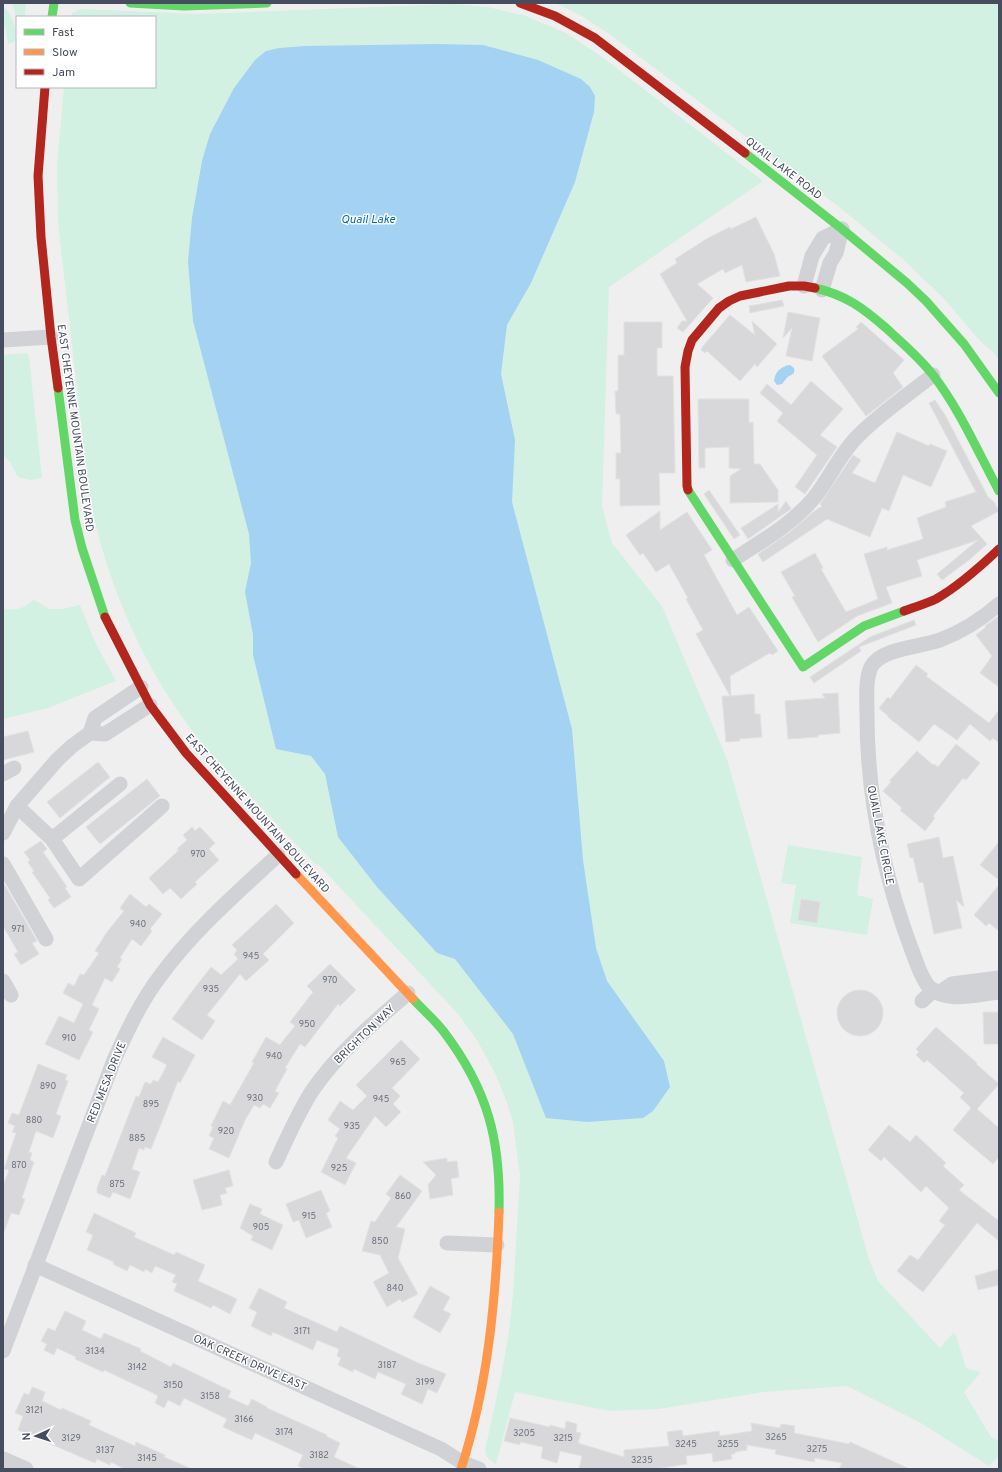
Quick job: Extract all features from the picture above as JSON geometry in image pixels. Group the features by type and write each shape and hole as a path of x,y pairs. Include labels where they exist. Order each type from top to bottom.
{"street":[{"path":"52,16 54,3"},
{"path":"130,3 184,6 267,3"},
{"name":"QUAIL LAKE ROAD","path":"520,3 562,18 583,29 606,45 842,228 926,300 964,344 999,393"},
{"name":"EAST CHEYENNE MOUNTAIN BOULEVARD","path":"45,88 39,154 38,200 51,338 70,483 82,548 103,612 150,705 186,753 278,855 443,1031 459,1053 479,1088 493,1128 497,1153 498,1179 497,1245 493,1310 489,1346 478,1408 462,1466"},
{"path":"804,286 812,256 823,238 842,228"},
{"path":"822,290 830,263 836,253 842,228"},
{"path":"997,556 935,599 864,626 803,667 690,494 687,486 685,367 692,340 719,308 740,296 788,286 804,286 843,296 864,309 911,350 933,375 955,409 999,491"},
{"path":"3,340 51,338"},
{"path":"733,560 783,527 801,511 813,498 856,438 866,428 933,375"},
{"name":"QUAIL LAKE CIRCLE","path":"936,992 929,986 922,975 914,956 900,919 882,854 873,809 869,773 867,738 868,676 872,666 878,658 890,652 920,646 946,637 976,621 999,604"},
{"path":"3,834 17,806 57,760 72,746 90,733 95,718 141,687"},
{"path":"90,733 105,734 150,705"},
{"path":"52,839 120,784"},
{"path":"17,806 52,839 79,879 162,806"},
{"name":"RED MESA DRIVE","path":"3,1351 126,1031 160,976 190,940 278,855"},
{"path":"3,864 46,939"},
{"path":"922,1001 952,984 999,978"},
{"path":"3,981 11,996"},
{"path":"936,992 958,997 999,992"},
{"name":"BRIGHTON WAY","path":"276,1162 312,1091 351,1044 408,993"},
{"path":"447,1243 497,1245"},
{"name":"OAK CREEK DRIVE EAST","path":"35,1265 441,1449 462,1466 479,1469"},
{"path":"3,1459 26,1469"}],"green space":[{"path":"12,3 26,3 25,16 16,16"},
{"path":"555,3 999,3 999,361 994,353 981,342 944,299 904,260 839,207 608,33 578,14"},
{"path":"452,4 488,7 526,16 566,33 601,56 763,181 609,287 602,506 612,543 662,606 727,759 869,1259 878,1281 940,1348 953,1333 956,1335 966,1368 981,1372 964,1392 991,1437 999,1441 999,1456 989,1466 919,1422 847,1386 764,1392 659,1409 610,1411 515,1392 496,1464 486,1455 485,1450 508,1338 513,1295 520,1176 513,1122 495,1073 478,1042 458,1014 318,864 316,865 229,773 206,748 185,721 155,674 130,624 109,572 93,513 87,476 58,223 57,164 64,88 156,88 156,16 71,16 73,12 81,9 198,14"},
{"path":"3,5 9,13 16,30 14,42 8,44 6,30 3,23"},
{"path":"27,353 29,357 42,478 30,480 18,477 9,461 3,455 3,355"},
{"path":"34,600 50,609 62,609 80,605 95,642 116,681 48,708 3,719 3,609 20,608"},
{"path":"788,845 862,857 857,895 873,899 867,935 790,923 796,885 781,883"}],"water":[{"name":"Quail Lake","path":"437,44 483,45 538,60 581,79 590,87 595,96 594,112 575,182 531,283 507,325 501,374 515,440 512,502 572,729 583,860 596,948 607,981 664,1061 670,1087 653,1111 643,1118 587,1122 546,1118 513,1034 455,959 437,953 377,887 338,837 325,774 311,756 276,749 253,655 253,635 245,592 251,563 249,534 193,321 188,262 192,218 202,161 210,134 234,88 255,60 266,51 279,48 305,46"},
{"path":"790,365 794,368 794,372 792,375 787,377 782,384 777,385 774,381 777,372 781,368"}],"building":[{"path":"756,217 774,254 780,276 746,282 742,265 725,273 723,269 697,284 713,298 683,332 677,328 682,321 687,321 660,274 677,263 675,259 708,238 730,227 731,229"},
{"path":"782,300 784,306 750,313 749,306"},
{"path":"788,312 820,318 812,361 786,356 792,328 783,338"},
{"path":"730,315 755,335 752,321 777,344 757,367 755,364 740,381 707,351 705,353 701,350"},
{"path":"624,322 662,322 662,348 657,348 657,376 673,376 675,473 659,473 660,505 620,506 620,479 616,479 616,453 621,453 620,414 616,414 615,391 618,391 618,355 624,355"},
{"path":"861,322 904,360 893,373 903,387 866,416 822,356 858,329 856,327"},
{"path":"811,381 843,409 820,435 837,447 805,494 795,487 817,455 777,421 783,413 760,393 767,384 791,405"},
{"path":"698,399 749,399 749,423 753,422 754,464 760,464 778,490 778,502 730,503 730,476 741,469 729,468 729,447 705,448 705,468 699,468"},
{"path":"935,400 945,415 988,497 994,502 999,511 971,526 987,544 969,560 942,580 937,574 978,540 917,560 922,576 886,587 892,603 857,616 818,642 792,597 795,596 781,572 815,553 823,568 821,569 846,612 878,599 864,554 887,547 887,550 923,539 917,518 946,507 945,502 976,492 929,403"},
{"path":"897,432 929,446 930,444 947,451 931,487 903,475 889,511 882,508 870,537 827,519 763,562 758,554 790,532 822,506 820,504 853,455 861,460 852,473 875,483"},
{"path":"709,490 740,535 734,539 704,494"},
{"path":"786,501 791,509 748,539 741,528 778,504 778,512"},
{"path":"660,511 660,530 687,512 712,550 704,555 737,615 749,607 778,651 772,655 770,653 730,676 731,696 754,694 755,714 760,714 762,737 726,742 722,696 730,696 696,634 703,630 686,599 688,598 669,564 656,572 643,553 640,555 626,535"},
{"path":"999,616 999,687 980,673 992,656 976,635 986,627 985,626"},
{"path":"914,620 916,625 859,647 861,651 814,683 810,677 870,637"},
{"path":"916,665 928,674 926,676 989,723 999,710 999,743 993,738 990,741 970,724 957,740 934,724 919,742 888,717 879,708 888,697 890,699"},
{"path":"838,693 840,733 818,735 818,737 788,739 785,701 825,698 822,694"},
{"path":"28,731 34,752 3,760 3,737"},
{"path":"956,744 980,763 966,780 963,778 933,816 935,818 925,831 900,810 902,808 883,791 891,782 890,780 917,751 933,765 934,764 938,767"},
{"path":"98,762 110,777 60,818 47,802"},
{"path":"147,779 160,796 100,844 86,827"},
{"path":"192,827 195,831 200,827 215,843 209,849 219,860 195,882 197,884 181,899 170,888 163,894 149,878 179,850 177,849 187,840 183,835"},
{"path":"939,837 943,858 953,856 964,907 956,900 962,928 934,934 923,882 919,883 913,857 910,858 907,844"},
{"path":"41,841 47,849 43,852 67,887 65,888 71,897 54,908 48,900 50,898 32,872 34,871 28,862 30,860 24,852"},
{"path":"999,842 999,880 980,865"},
{"path":"3,882 37,941 32,943 39,954 21,965 14,954 18,952 3,926"},
{"path":"999,885 999,931 989,923 986,926 974,915"},
{"path":"130,894 146,907 149,904 162,914 150,929 152,931 141,946 132,939 120,958 122,959 117,967 120,969 112,982 105,978 92,1005 99,1009 89,1030 93,1032 79,1060 45,1044 59,1016 74,1023 83,1004 63,993 68,983 74,986 80,974 84,975 99,953 95,951 107,932 124,911 120,908"},
{"path":"801,899 820,902 817,923 798,920"},
{"path":"276,904 294,923 263,954 269,960 246,981 240,974 207,1015 215,1021 202,1040 172,1019 211,967 221,975 238,959 234,954 237,950 232,945"},
{"path":"330,964 356,990 340,1006 338,1004 305,1047 300,1044 285,1068 287,1069 275,1091 279,1093 270,1108 263,1104 260,1108 254,1105 245,1120 229,1158 209,1149 214,1138 209,1136 213,1127 211,1126 223,1101 230,1105 254,1063 252,1062 266,1037 280,1045 295,1026 290,1022 313,992 307,986"},
{"path":"860,990 873,994 879,1000 883,1013 879,1026 873,1032 860,1036 847,1032 841,1026 837,1013 841,1000 847,994"},
{"path":"983,1012 999,1012 999,1044 984,1044"},
{"path":"936,1027 999,1084 977,1109 999,1128 999,1157 993,1164 953,1130 971,1108 960,1097 964,1093 927,1060 924,1063 916,1055 919,1052 916,1049"},
{"path":"163,1037 195,1055 180,1083 178,1081 151,1149 145,1147 144,1150 139,1148 132,1169 140,1172 130,1199 113,1192 110,1198 97,1193 97,1188 102,1175 105,1176 136,1096 139,1097 145,1082 151,1084 153,1080 158,1082 167,1065 152,1057"},
{"path":"401,1040 420,1059 392,1088 400,1096 393,1104 401,1112 386,1127 375,1116 346,1158 356,1163 345,1185 321,1172 338,1138 335,1136 340,1129 328,1120 340,1101 353,1110 367,1096 356,1085"},
{"path":"38,1064 67,1075 65,1080 68,1081 56,1114 61,1116 53,1138 36,1131 29,1152 32,1153 30,1160 34,1162 22,1198 25,1199 19,1215 11,1213 3,1232 3,1186 9,1170 4,1169 16,1133 12,1132 15,1126 8,1123 12,1113 19,1115"},
{"path":"889,1125 910,1142 916,1135 946,1163 943,1166 964,1185 959,1190 999,1221 999,1241 977,1223 923,1292 897,1271 910,1255 918,1260 945,1225 939,1221 949,1208 926,1186 921,1192 884,1157 881,1161 868,1150"},
{"path":"447,1158 447,1162 457,1161 459,1177 451,1179 453,1195 430,1199 428,1185 436,1175 423,1162"},
{"path":"229,1170 233,1186 225,1188 227,1193 220,1195 222,1205 202,1210 193,1180"},
{"path":"400,1175 422,1191 396,1227 405,1229 398,1258 418,1294 402,1302 400,1299 387,1307 373,1282 389,1273 380,1255 362,1251 371,1221 375,1222 391,1198 386,1194"},
{"path":"321,1190 330,1211 326,1213 332,1227 306,1238 299,1220 293,1222 286,1204"},
{"path":"250,1204 262,1209 260,1214 283,1225 272,1250 251,1240 253,1236 240,1228"},
{"path":"94,1213 136,1233 134,1237 174,1255 176,1252 205,1265 198,1281 237,1299 230,1314 213,1305 211,1308 174,1291 177,1284 172,1282 176,1275 155,1266 152,1273 145,1269 144,1272 130,1265 127,1271 113,1264 114,1262 87,1250 93,1235 86,1232"},
{"path":"999,1269 999,1285 978,1290 975,1276"},
{"path":"430,1286 450,1297 443,1310 451,1314 440,1333 413,1317"},
{"path":"259,1288 287,1302 284,1308 337,1332 340,1326 416,1362 446,1374 437,1393 428,1389 422,1404 401,1394 406,1384 378,1372 375,1379 354,1369 353,1372 338,1365 341,1358 337,1356 339,1349 317,1340 313,1350 273,1332 271,1336 251,1326 257,1312 249,1308"},
{"path":"65,1311 86,1321 82,1330 101,1339 104,1333 141,1349 140,1351 171,1367 173,1363 231,1391 228,1397 248,1406 252,1399 267,1408 327,1435 326,1436 340,1443 334,1457 360,1469 305,1469 298,1466 303,1455 255,1433 252,1440 223,1427 227,1419 184,1398 180,1406 168,1400 164,1408 155,1403 158,1396 153,1393 104,1370 103,1372 75,1359 76,1357 57,1348 54,1355 44,1350 47,1344 41,1341 48,1328 55,1331"},
{"path":"32,1387 45,1392 42,1401 91,1421 89,1425 135,1446 136,1442 165,1455 164,1457 192,1469 125,1469 111,1462 110,1465 97,1459 95,1463 18,1430 23,1416 15,1413 24,1393 29,1395"},
{"path":"510,1418 565,1429 566,1421 577,1424 576,1432 581,1433 578,1443 624,1457 624,1450 669,1446 667,1432 682,1430 683,1436 719,1431 720,1436 752,1431 751,1423 780,1428 781,1424 795,1426 794,1433 849,1444 850,1442 910,1469 839,1469 842,1463 815,1458 814,1462 775,1454 776,1450 747,1445 747,1450 731,1454 732,1459 713,1462 712,1453 686,1456 687,1464 661,1469 579,1469 582,1456 560,1451 557,1463 541,1458 543,1447 520,1442 520,1445 504,1441"}],"traffic: fast":[{"path":"52,16 54,3"},
{"path":"130,3 184,6 267,3"},
{"path":"745,153 842,229 907,283 926,301 964,344 999,393"},
{"path":"815,288 836,294 862,308 922,362 952,402 999,491"},
{"path":"58,388 75,520 82,548 105,617"},
{"path":"688,490 803,667 864,626 904,611"},
{"path":"413,999 437,1023 459,1053 481,1096 489,1117 494,1139 499,1186 499,1212"}],"traffic: slow":[{"path":"296,874 413,999"},
{"path":"461,1469 478,1406 489,1342 496,1277 499,1212"}],"traffic: jam":[{"path":"520,3 555,16 595,38 745,153"},
{"path":"45,88 38,176 41,237 51,337 58,388"},
{"path":"688,490 685,367 692,340 719,308 740,296 789,286 815,288"},
{"path":"904,611 932,601 945,594 969,576 999,549"},
{"path":"105,617 150,705 186,753 296,874"}]}
